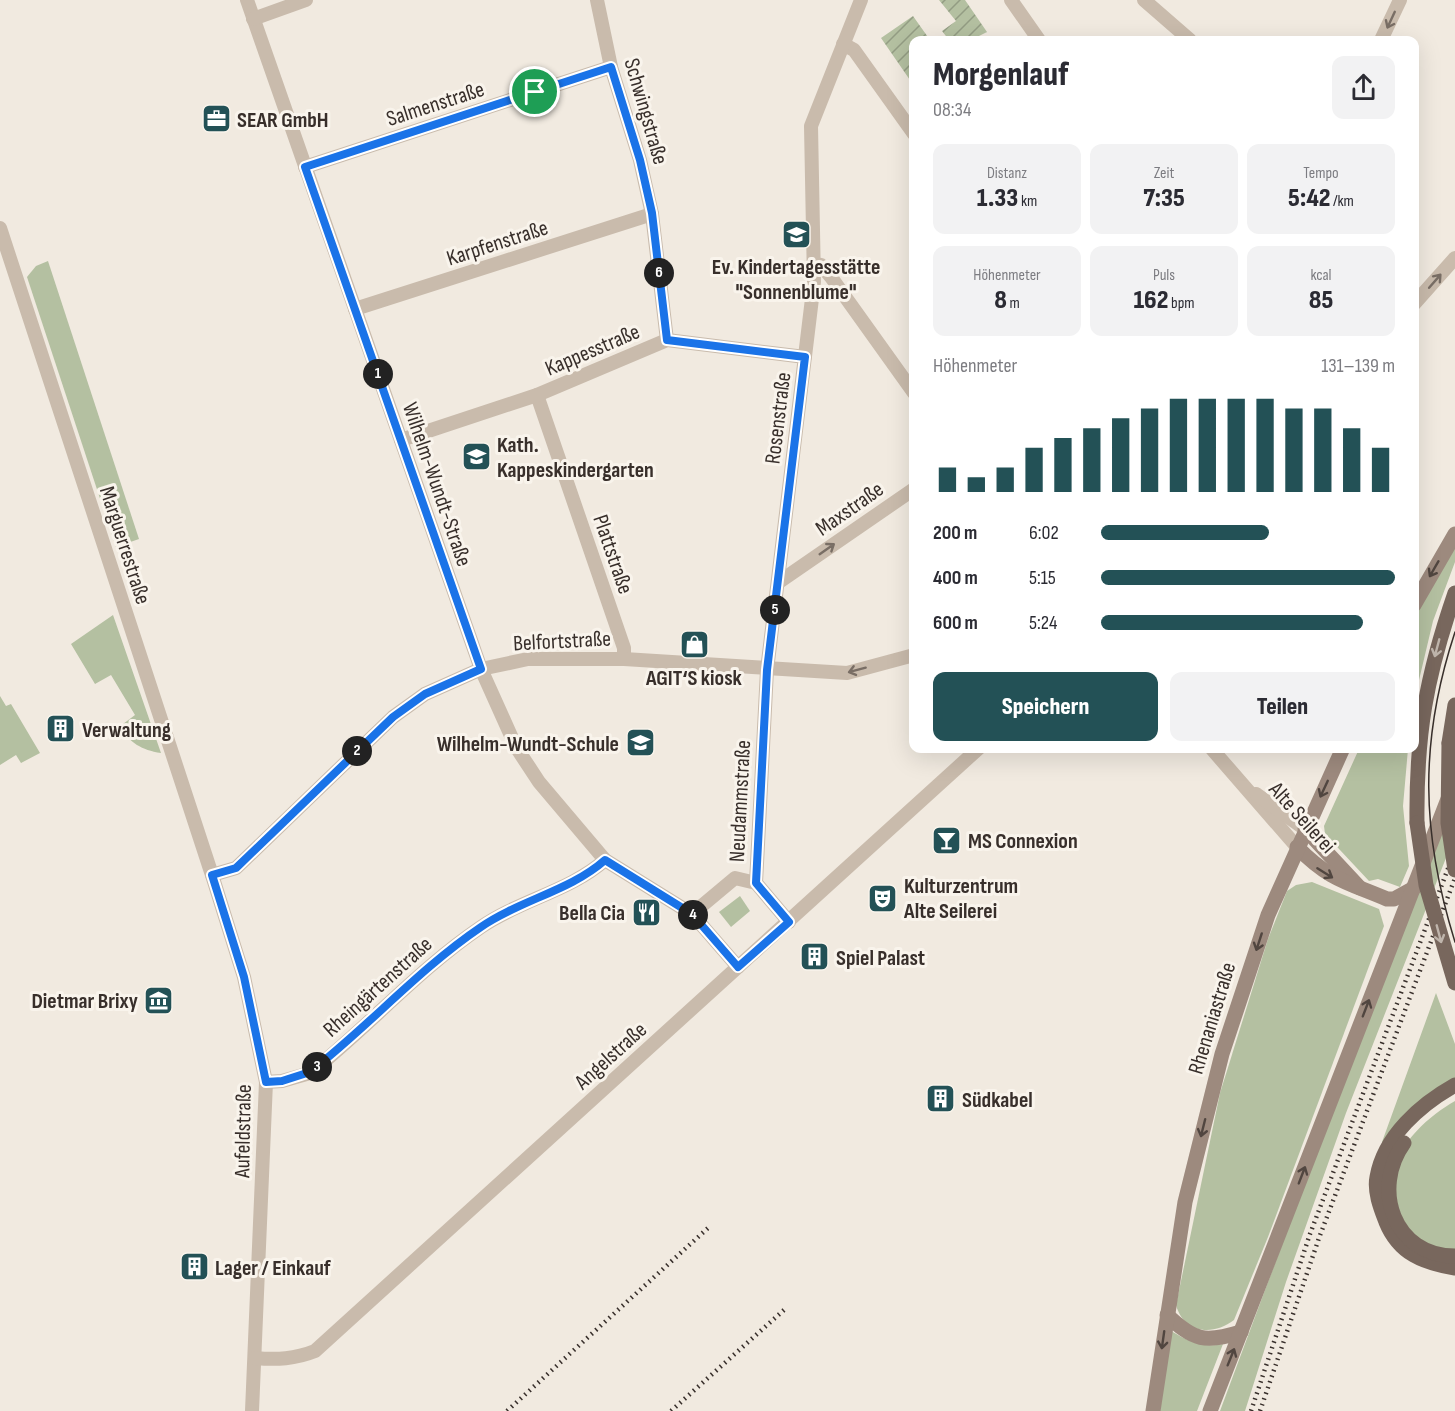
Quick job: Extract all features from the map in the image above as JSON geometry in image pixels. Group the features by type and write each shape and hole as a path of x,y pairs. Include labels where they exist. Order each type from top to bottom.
{"main road":[{"path":"1419,731 1440,636 1455,593"},
{"path":"1455,705 1449,743 1448,823 1455,870"},
{"path":"1417,753 1417,823 1426,885 1455,983"},
{"path":"1455,1085 1409,1119 1384,1155 1376,1179 1379,1204 1389,1229 1401,1246 1423,1262 1455,1268"},
{"path":"1455,1094 1428,1114 1396,1153 1389,1173 1387,1195 1394,1215 1419,1248 1444,1256 1455,1256"}],"street":[{"name":"Wilhelm-Wundt-Straße","path":"247,0 481,669 522,756 539,782 605,860 692,914 738,967"},
{"path":"253,19 306,0"},
{"name":"Schwingstraße","path":"597,0 611,67 640,160 652,213 667,340"},
{"name":"Rosenstraße","path":"767,670 805,357 813,264 811,126 861,0"},
{"path":"1011,0 1036,36"},
{"path":"1144,0 1185,36"},
{"path":"1384,36 1400,0"},
{"path":"843,44 854,50 909,127"},
{"name":"Salmenstraße","path":"305,167 611,67"},
{"name":"Karpfenstraße","path":"355,309 652,213"},
{"name":"Marguerrestraße","path":"0,228 212,875"},
{"path":"1419,298 1455,258"},
{"path":"813,264 821,265 831,277 909,386"},
{"name":"Kappesstraße","path":"401,440 537,395 667,340 805,357"},
{"name":"Plattstraße","path":"537,395 624,648 624,659"},
{"name":"Maxstraße","path":"779,582 909,492"},
{"path":"1419,597 1455,534"},
{"name":"Belfortstraße","path":"212,875 236,868 393,717 425,694 481,669 528,659 624,659 767,670 848,673 909,656"},
{"name":"Neudammstraße","path":"767,670 756,883 789,922"},
{"name":"Angelstraße","path":"255,1358 276,1360 298,1358 315,1351 974,753"},
{"name":"Alte Seilerei","path":"1215,753 1318,869 1340,882 1387,899"},
{"name":"Rhenaniastraße","path":"1153,1411 1185,1202 1221,1054 1268,915 1341,753"},
{"path":"1210,1411 1455,780"},
{"name":"Alte Seilerei","path":"1246,788 1305,829 1360,888"},
{"name":"Rheingärtenstraße","path":"266,1082 282,1081 310,1072 443,955 482,926 526,901 586,877 605,860"},
{"name":"Aufeldstraße","path":"212,875 244,977 266,1082 252,1411"},
{"path":"692,914 735,878 756,883"},
{"path":"1397,929 1387,899 1394,899 1414,888"},
{"path":"1167,1315 1184,1331 1201,1339 1217,1340 1241,1332"}],"green space":[{"path":"939,0 965,0 987,32 979,36 946,36 942,31 956,21"},
{"path":"913,16 927,36 909,36 909,79 881,38"},
{"path":"48,261 139,539 116,547 27,277 36,266"},
{"path":"1455,537 1455,562 1433,621 1419,680 1419,606"},
{"path":"113,615 161,753 142,748 123,733 119,727 135,715 111,675 95,684 71,644"},
{"path":"0,696 6,706 11,704 40,753 21,763 16,755 0,765"},
{"path":"1357,753 1408,753 1403,806 1409,866 1400,887 1378,879 1369,881 1325,834 1324,826"},
{"path":"1455,797 1455,835 1346,1113 1286,1282 1245,1411 1220,1411 1325,1129"},
{"path":"1312,882 1379,909 1384,926 1268,1237 1234,1320 1209,1330 1192,1327 1185,1322 1176,1305 1220,1093 1268,939 1287,891 1296,885"},
{"path":"740,896 750,911 731,927 719,912"},
{"path":"1436,993 1455,1044 1455,1078 1423,1098 1398,1125 1383,1146 1382,1142"},
{"path":"1455,1101 1455,1250 1431,1245 1413,1233 1401,1216 1393,1174 1401,1151 1416,1131 1435,1114"},
{"path":"1171,1331 1196,1343 1223,1344 1197,1411 1160,1411"}],"tram line":[{"path":"1455,632 1443,672 1435,711 1430,749 1429,787 1436,863 1455,942"}],"railway":[{"path":"1251,1411 1310,1234 1455,850"},
{"path":"1260,1411 1319,1238 1455,878"},
{"path":"507,1411 708,1228"},
{"path":"671,1411 784,1310"}],"place":[{"name":"SEAR GmbH","path":"216,119"},
{"name":"Ev. Kindertagesstätte \"Sonnenblume\"","path":"796,234"},
{"name":"Kath. Kappeskindergarten","path":"476,457"},
{"name":"AGIT‘S kiosk","path":"694,645"},
{"name":"Verwaltung","path":"61,729"},
{"name":"Wilhelm-Wundt-Schule","path":"640,743"},
{"name":"MS Connexion","path":"947,840"},
{"name":"Kulturzentrum Alte Seilerei","path":"883,898"},
{"name":"Bella Cia","path":"646,912"},
{"name":"Spiel Palast","path":"815,957"},
{"name":"Dietmar Brixy","path":"159,1000"},
{"name":"Südkabel","path":"941,1099"},
{"name":"Lager / Einkauf","path":"194,1267"}],"route":[{"path":"611,67 640,160 652,213 667,340 805,357 767,670 756,883 789,922 738,967 692,914 605,860 586,877 526,901 482,926 443,955 310,1072 282,1081 266,1082 244,977 212,875 236,868 393,717 425,694 481,669 305,167 535,92 611,67"}]}
